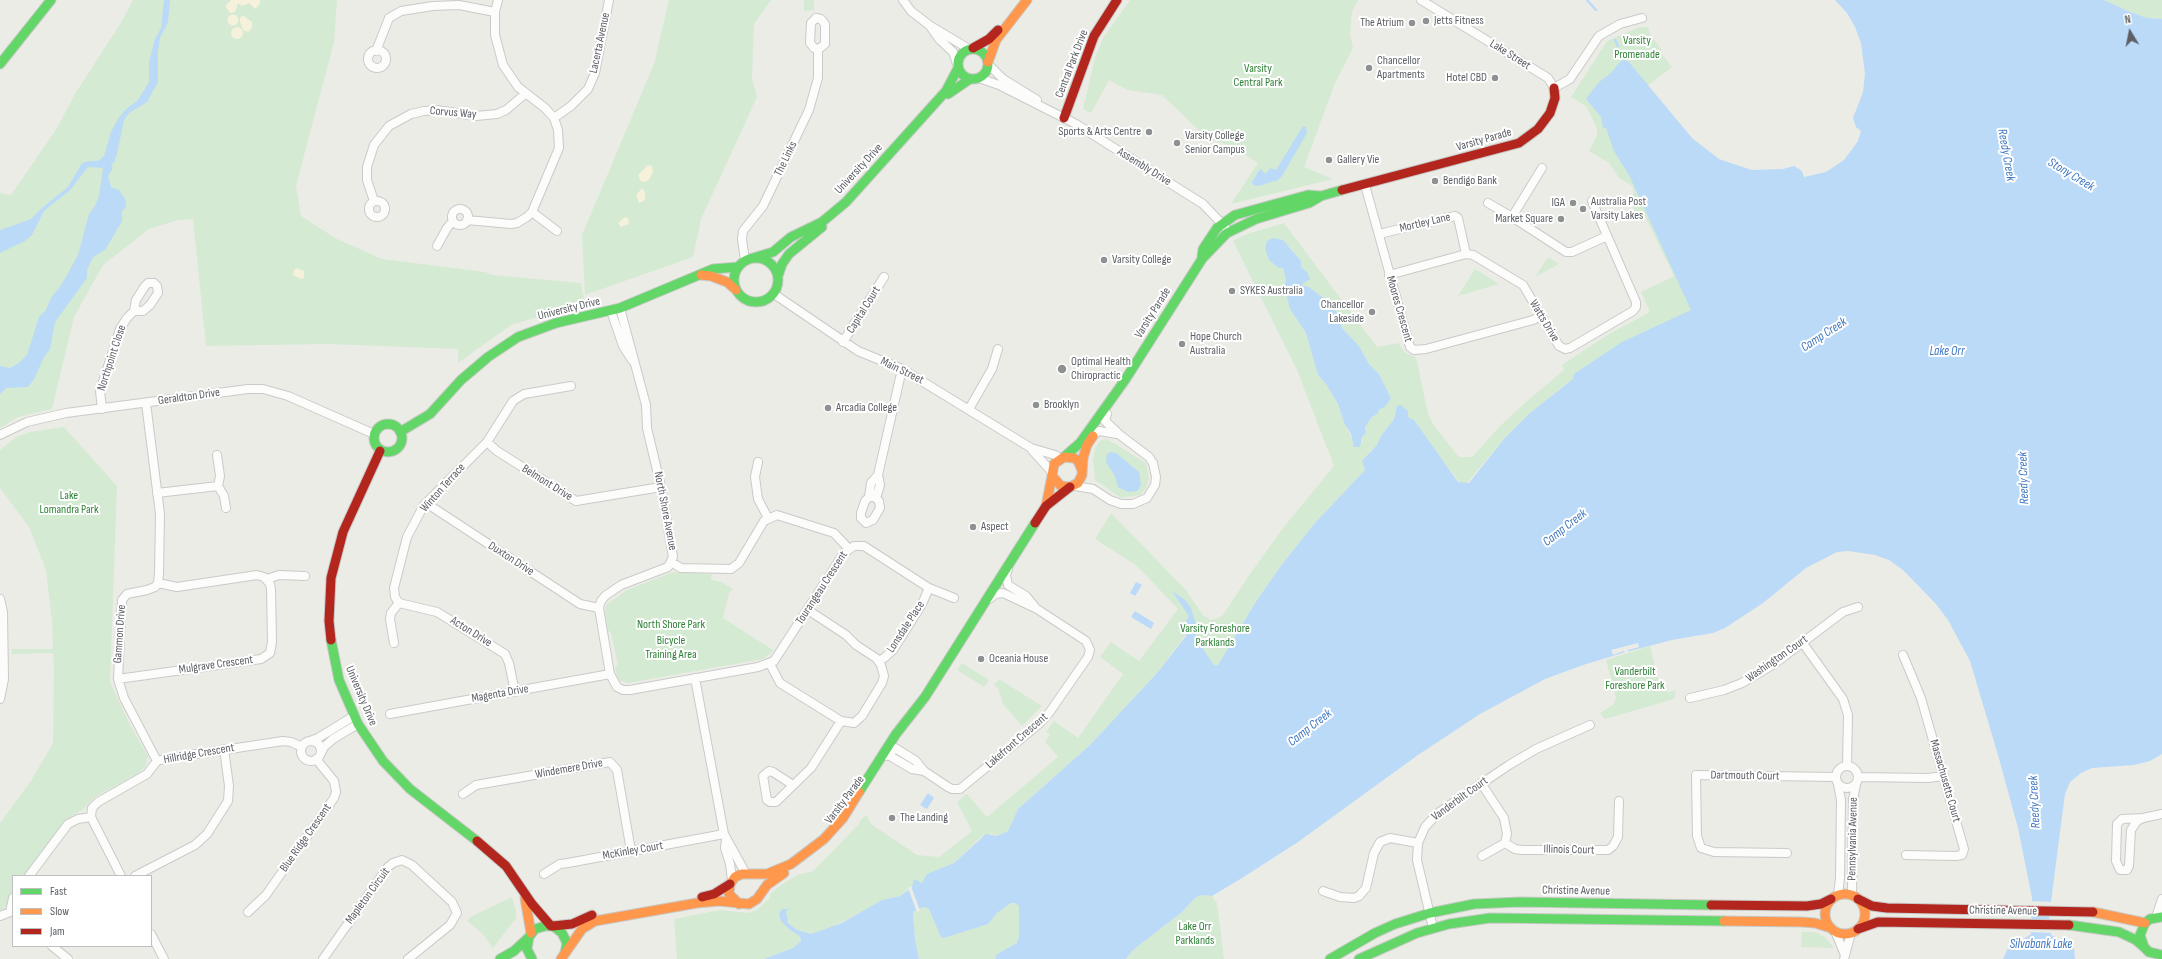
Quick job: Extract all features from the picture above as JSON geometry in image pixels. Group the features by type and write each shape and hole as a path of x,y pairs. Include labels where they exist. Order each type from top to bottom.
{"street":[{"path":"0,64 49,0"},
{"path":"467,220 517,223 532,212 559,148 558,130 554,118 545,108 524,94 510,78 499,55 495,36 495,12 498,0"},
{"name":"Lacerta Avenue","path":"554,118 572,106 588,89 595,73 609,0"},
{"path":"903,0 911,11 929,26 971,48 982,51 988,63"},
{"path":"958,66 960,54 989,39 1021,0"},
{"path":"929,26 952,52 962,75 975,79 986,73 996,40 1027,0"},
{"name":"Central Park Drive","path":"1064,118 1094,36 1117,0"},
{"name":"Lake Street","path":"1421,0 1548,78 1554,88"},
{"path":"376,51 389,18 401,11 433,6 459,5 495,12"},
{"path":"1554,88 1570,79 1599,36 1612,28 1642,18"},
{"name":"The Links","path":"745,262 742,239 743,231 763,206 809,110 818,78 818,49"},
{"name":"Assembly Drive","path":"988,63 1003,79 1037,100 1052,112"},
{"name":"University Drive","path":"400,432 430,414 461,380 488,357 508,343 549,325 611,311 713,269 745,262 773,252 791,237 822,222 846,202 946,91 958,66"},
{"name":"Assembly Drive","path":"975,79 999,85 1064,118 1203,204 1230,231"},
{"name":"University Drive","path":"778,276 782,264 789,254 845,208 947,95 975,79"},
{"name":"Varsity Parade","path":"1202,259 1203,249 1222,223 1235,216 1263,206 1308,195 1321,196 1519,143 1538,129 1550,112 1555,98 1554,88"},
{"name":"Corvus Way","path":"374,201 367,180 366,167 374,145 389,126 411,114 424,111 437,110 476,116 497,114 506,110 524,94"},
{"path":"1512,217 1542,168"},
{"name":"Moores Crescent","path":"1365,185 1408,343 1414,350 1451,343 1541,316"},
{"name":"Varsity Parade","path":"1062,458 1080,443 1125,380 1202,259 1230,231 1256,219 1309,204 1321,196"},
{"name":"Watts Drive","path":"1466,254 1473,255 1523,285 1559,346 1565,349 1570,348 1633,311 1636,302 1592,201"},
{"path":"1488,203 1566,252 1572,252 1607,236"},
{"path":"437,246 447,228 453,221 453,213 460,210 467,213 467,220 464,224 459,225 453,221"},
{"path":"532,212 557,231"},
{"name":"Mortley Lane","path":"1379,234 1455,216 1458,218 1466,254"},
{"path":"1389,275 1466,254"},
{"path":"700,275 711,276 727,282 740,296 754,302 768,299 774,294 777,288 778,276 772,264 766,260 745,262 734,278 736,290"},
{"name":"Capital Court","path":"843,342 884,277"},
{"name":"Main Street","path":"774,294 858,351 902,369 1031,448"},
{"name":"North Shore Avenue","path":"599,608 601,601 621,585 668,567 671,562 673,551 661,487 647,428 646,405 633,360 632,345 620,308"},
{"name":"Northpoint Close","path":"102,409 100,391 117,336 122,323 134,311"},
{"name":"North Shore Avenue","path":"611,311 623,346 633,360"},
{"path":"969,409 992,369 998,349"},
{"path":"873,498 871,483 878,474 902,369"},
{"name":"Varsity Parade","path":"1082,472 1083,458 1087,445 1125,380"},
{"name":"Winton Terrace","path":"399,602 394,594 397,571 409,533 426,503 487,442 518,397 571,386"},
{"name":"Geraldton Drive","path":"0,436 18,425 36,419 146,403 263,389 288,396 374,434"},
{"path":"146,403 161,530 158,583 177,587 257,575 267,579 279,575 305,576"},
{"path":"1031,448 1062,458 1074,458 1078,461 1082,472 1093,489 1110,500 1122,504 1141,502 1151,492 1156,477 1153,463 1144,453 1120,435 1105,421 1106,414"},
{"path":"389,424 400,432 402,441 397,448 389,452 380,451 374,444 374,434 380,427 389,424"},
{"path":"1093,435 1099,431 1120,435"},
{"name":"Belmont Drive","path":"487,442 497,451 576,501 661,487"},
{"path":"1031,448 1052,474 1057,484 1093,489"},
{"name":"University Drive","path":"380,451 343,532 330,588 329,621 334,661 356,720 371,746 397,777 425,801 483,843 506,866 523,892 552,926"},
{"path":"217,455 220,476 218,486 224,496 226,508"},
{"path":"1052,474 1054,464 1062,458"},
{"path":"758,462 755,478 758,499 768,518"},
{"path":"1072,486 1082,472"},
{"name":"Varsity Parade","path":"1046,506 1052,474"},
{"path":"157,493 218,486"},
{"name":"Varsity Parade","path":"739,904 753,902 772,881 815,852 845,823 1046,506 1062,492 1072,486"},
{"name":"Duxton Drive","path":"426,503 580,604 599,608"},
{"path":"671,562 681,568 730,569 739,563 768,518 777,514 834,533 848,548"},
{"name":"Tourangeau Crescent","path":"770,664 779,656 848,548 854,546 864,546 929,588 954,598"},
{"name":"Lakefront Crescent","path":"1010,562 1006,575 1008,585 1026,596 1036,608"},
{"name":"Mulgrave Crescent","path":"118,679 261,659 266,657 270,653 272,642 271,588 267,579"},
{"name":"Gammon Drive","path":"157,761 124,698 118,679 122,600 127,594 151,589 158,583"},
{"name":"Lonsdale Place","path":"878,661 893,650 922,604 929,588"},
{"name":"Lakefront Crescent","path":"892,749 920,764 924,771 948,787 952,789 960,789 1036,726 1049,713 1088,657 1090,646 1083,638 1036,608 1003,593 992,595 984,604"},
{"path":"0,599 3,612 4,680 0,699"},
{"path":"394,643 390,619 391,613 399,602"},
{"name":"Acton Drive","path":"399,602 437,612 505,654 510,663 515,692"},
{"name":"Washington Court","path":"1690,698 1724,690 1742,683 1774,664 1843,612 1858,607"},
{"path":"599,608 610,674 617,687 623,690 770,664 780,683 841,721 854,723 866,710 882,683 883,671 878,661 856,645 846,635 808,610"},
{"path":"1802,642 1843,699 1848,715 1847,766"},
{"name":"Massachusetts Court","path":"1903,655 1921,698 1964,849 1962,855 1906,855"},
{"name":"Magenta Drive","path":"390,714 610,674"},
{"path":"695,678 725,836 725,848 730,864 731,882 729,894 731,898 739,904"},
{"path":"356,720 324,747 318,756 310,760 304,758 301,753 302,746 309,741 356,720"},
{"path":"793,785 814,764 841,721"},
{"name":"Vanderbilt Court","path":"1434,928 1417,860 1418,843 1430,820 1481,783 1536,749 1590,725"},
{"name":"Hillridge Crescent","path":"91,817 92,808 98,802 147,774 157,761 224,749 283,741 302,746"},
{"path":"309,741 318,744 318,756"},
{"path":"137,875 201,840 220,815 228,802 230,794 224,749"},
{"name":"Varsity Parade","path":"500,959 514,951 540,927 572,924 603,913 710,896 731,882 738,875 775,872 804,855 824,839 843,818 865,784 892,749"},
{"name":"Blue Ridge Crescent","path":"248,912 266,895 334,798 336,792 334,781 318,756"},
{"name":"Windemere Drive","path":"463,794 476,785 610,762 616,770 631,851"},
{"path":"1857,781 1856,770 1847,766 1841,768 1837,781 1847,788 1857,781 1944,776"},
{"name":"Dartmouth Court","path":"1787,853 1714,852 1701,848 1697,836 1696,775 1837,781"},
{"name":"Pennsylvania Avenue","path":"1834,897 1840,878 1841,800 1837,781"},
{"name":"Pennsylvania Avenue","path":"1855,897 1853,800 1857,781"},
{"path":"1481,783 1504,818 1507,834 1505,843 1482,856"},
{"name":"Illinois Court","path":"1505,843 1515,849 1522,850 1608,850 1614,846 1618,837 1619,801"},
{"path":"2141,818 2131,830 2130,866 2127,870 2120,870 2116,861 2117,824 2122,819 2141,818 2162,814"},
{"path":"29,875 68,824 81,818 91,817 120,875"},
{"path":"725,836 748,875 759,885 759,894"},
{"name":"McKinley Court","path":"544,874 560,864 725,836"},
{"path":"1323,891 1340,897 1354,898 1359,896 1366,888 1374,853 1380,842 1390,838 1418,843"},
{"name":"Mapleton Circuit","path":"323,959 388,867 393,863 402,860 412,865 452,902 457,912 450,925 408,959"},
{"name":"University Drive","path":"523,892 530,935"},
{"path":"1834,897 1855,897 1862,904 1864,918 1854,931 1845,957 1833,930 1825,917 1825,911 1834,897"},
{"name":"Christine Avenue","path":"1330,959 1375,933 1408,919 1474,904 1505,902 1807,906 1821,904 1834,897"},
{"name":"Christine Avenue","path":"1855,897 1872,906 1887,908 2055,910 2095,912 2145,923"},
{"path":"563,956 582,929 599,920 697,902 719,900 739,904"},
{"path":"2144,948 2140,935 2145,923 2159,917 2162,900"},
{"path":"0,916 11,914"},
{"path":"1359,959 1391,943 1434,928 1477,919 1511,918 1802,922 1816,923 1846,934 1854,931"},
{"name":"Christine Avenue","path":"1854,931 1878,922 2056,924 2095,926 2119,932 2136,940 2144,948 2156,956"},
{"path":"552,926 565,937 567,943 563,956"},
{"path":"530,935 527,949 532,959"},
{"path":"152,936 164,959"},
{"path":"53,947 68,959"}],"green space":[{"path":"133,0 337,0 334,42 296,186 301,216 335,238 382,259 485,272 492,275 581,283 585,303 578,308 547,314 511,325 458,363 458,349 328,344 206,346 193,219 178,220 149,229 103,265 74,317 52,409 18,417 0,428 0,193 11,195 57,128 75,94 122,21"},
{"path":"669,0 771,0 754,24 752,79 757,97 701,219 693,257 585,295 582,235 654,64"},
{"path":"804,0 814,0 814,10 804,11"},
{"name":"Varsity Central Park","path":"1130,0 1358,0 1352,12 1350,34 1353,48 1335,83 1304,167 1333,179 1231,204 1258,163 1231,146 1211,140 1162,95 1128,90 1109,80 1091,113 1083,109 1095,58 1103,38"},
{"path":"2104,0 2162,0 2162,19 2147,18"},
{"path":"1640,27 1648,27 1650,35 1662,50 1660,52 1672,67 1646,87 1597,104 1697,312 1573,379 1557,391 1504,439 1467,483 1465,489 1431,446 1414,420 1408,417 1405,408 1395,411 1394,419 1381,436 1377,446 1370,451 1365,470 1314,524 1280,567 1255,603 1218,665 1214,665 1202,647 1196,644 1187,633 1157,673 1090,745 1018,809 1008,831 997,836 992,834 981,837 954,863 928,874 922,883 914,885 900,896 890,898 832,927 811,935 797,930 788,923 786,911 789,909 782,909 790,930 800,936 801,941 793,948 764,959 677,959 674,919 720,910 748,913 757,910 770,898 770,894 781,885 797,875 813,871 859,824 861,819 867,815 871,824 917,855 939,857 972,831 957,802 967,794 987,817 1058,757 1045,742 1050,734 1046,732 1054,721 1078,738 1123,674 1100,657 1111,642 1139,661 1178,609 1137,566 1095,539 1111,513 1185,589 1203,615 1211,620 1223,615 1283,528 1334,466 1297,370 1233,241 1244,235 1284,223 1377,347 1399,343 1405,353 1416,357 1428,414 1434,426 1459,457 1472,457 1500,426 1564,370 1562,365 1609,334 1650,312 1641,292 1674,276 1645,216 1638,219 1635,213 1630,198 1634,193 1632,186 1619,178 1609,163 1589,151 1597,135 1597,128 1586,106 1571,97 1607,41","holes":["1289,246 1300,261 1301,267 1307,272 1301,285 1309,287 1330,303 1336,312 1342,328 1359,346 1369,364 1379,374 1391,398 1386,406 1379,410 1365,427 1366,433 1362,437 1362,443 1354,442 1344,423 1338,404 1326,384 1318,375 1306,333 1290,309 1284,286 1286,280 1283,268"]},
{"path":"1548,257 1559,264 1535,277"},
{"path":"1475,269 1499,284 1458,296"},
{"name":"Lake Lomandra Park","path":"64,427 117,486 110,682 130,725 148,756 145,767 138,773 93,798 85,808 67,819 25,875 12,875 12,893 7,904 0,911 0,823 31,781 53,743 53,653 12,654 12,649 53,649 52,621 46,570 29,527 0,488 0,450 16,437 30,432"},
{"path":"1107,439 1146,463 1149,479 1146,488 1140,495 1121,498 1095,480 1093,460 1095,448 1101,440"},
{"name":"North Shore Park","path":"673,572 712,574 711,580 721,582 733,589 729,593 723,618 773,650 771,653 763,659 628,683 617,680 615,667 618,664 611,634 608,630 605,612 606,605 627,590"},
{"name":"Vanderbilt Foreshore Park","path":"1650,646 1660,688 1667,692 1676,691 1674,699 1605,719 1600,713 1613,705 1616,698 1606,660"},
{"path":"962,663 989,680 984,687 957,670"},
{"path":"999,679 1042,706 1022,726 1003,704 998,688 994,685"},
{"name":"Lake Orr Parklands","path":"1204,895 1212,896 1217,903 1224,959 1126,959 1133,950 1182,912 1196,897"},
{"path":"512,897 516,911 516,918 493,948 482,933 467,921 470,917"},
{"path":"1011,903 1015,903 1019,906 1019,936 1017,943 997,954 995,959 919,959 915,940 913,912 923,907 929,909 944,938 987,924 997,913"},
{"path":"1802,932 1815,932 1826,938 1834,948 1801,947"}],"sand":[{"path":"231,0 260,0 260,4 255,9 249,3 242,6 238,3 235,12 230,13 225,6"},
{"path":"233,14 237,16 239,20 237,24 233,26 229,24 227,20 229,16"},
{"path":"243,15 252,22 252,28 248,32 243,30 240,22 240,18"},
{"path":"235,27 239,27 243,33 239,39 235,39 231,35 231,31"},
{"path":"648,165 652,166 653,172 648,181 643,182 640,180 638,175"},
{"path":"642,188 645,192 645,200 639,203 636,195"},
{"path":"625,217 628,218 629,224 621,227 618,223"},
{"path":"297,268 304,271 304,278 301,279 293,275 294,270"}],"water":[{"path":"164,0 170,0 168,22 160,38 158,51 158,82 147,102 129,113 124,120 117,154 114,163 111,164 113,168 108,176 111,187 119,190 125,199 126,207 122,211 122,221 105,250 93,257 87,270 87,278 55,322 50,349 43,359 34,379 28,387 6,388 0,394 0,366 10,368 19,363 27,355 39,317 46,310 51,298 62,284 78,255 89,214 95,206 99,196 103,168 88,167 70,190 44,211 32,235 25,241 0,253 0,230 31,219 68,187 82,163 88,161 98,161 104,156 111,132 118,119 125,110 138,100 149,82 149,62 155,39 161,28"},
{"name":"Lake Orr","path":"1835,0 2104,0 2147,18 2162,19 2162,754 2150,761 2134,765 2092,768 2081,773 2070,782 2065,794 2049,917 2051,935 2074,948 2075,959 2003,959 2007,950 2031,934 2032,898 2018,828 1970,661 1948,620 1936,604 1903,570 1889,560 1875,555 1848,551 1837,552 1806,568 1763,603 1725,628 1713,633 1672,640 1583,665 1545,679 1480,714 1418,755 1298,842 1212,896 1204,895 1196,897 1182,912 1133,950 1126,959 995,959 997,954 1017,943 1019,936 1019,906 1015,903 1011,903 997,913 988,924 944,938 941,937 929,909 923,907 913,912 915,940 919,959 764,959 793,948 801,941 800,936 790,930 781,921 779,914 782,909 790,909 786,911 788,923 797,930 811,934 842,923 882,900 900,896 912,888 914,879 922,883 927,874 954,863 986,834 997,836 1008,831 1018,809 1090,745 1157,673 1186,636 1188,630 1186,621 1189,616 1172,591 1185,600 1191,608 1197,628 1195,640 1196,644 1202,647 1214,665 1218,665 1255,603 1280,567 1314,524 1365,470 1362,461 1377,445 1381,436 1394,419 1397,406 1401,405 1408,411 1408,417 1414,420 1458,482 1469,483 1504,439 1530,413 1573,379 1574,374 1622,342 1691,310 1629,175 1614,151 1606,128 1603,128 1601,117 1586,99 1598,83 1612,72 1618,64 1623,60 1628,61 1692,138 1719,159 1752,170 1783,169 1794,166 1802,171 1804,177 1826,172 1844,160 1858,141 1861,131 1856,127 1853,118 1863,92 1865,74 1861,43 1855,27 1847,13"},
{"path":"1303,126 1306,127 1307,133 1282,176 1278,180 1258,186 1253,185 1252,182 1260,169 1266,174 1270,168 1276,170"},
{"path":"1273,238 1283,240 1301,261 1301,267 1307,272 1310,279 1301,285 1309,287 1330,303 1336,311 1342,328 1359,346 1369,364 1379,374 1391,398 1386,406 1372,417 1365,427 1366,433 1362,437 1360,447 1354,447 1351,434 1344,423 1338,404 1326,384 1318,375 1306,333 1290,309 1284,286 1286,280 1283,268 1279,268 1269,260 1265,248 1267,241"},
{"path":"1111,452 1116,453 1139,472 1141,485 1137,491 1128,492 1118,487 1115,476 1106,462 1107,454"},
{"path":"1136,582 1142,585 1135,596 1130,593"},
{"path":"1135,611 1154,623 1151,629 1131,617"},
{"path":"928,793 934,798 927,809 920,805"}],"pier":[{"path":"1638,643 1639,647 1628,650 1628,653 1625,654 1624,651 1613,655 1611,650"},
{"path":"911,886 920,911 917,912 908,888"},
{"path":"2029,901 2053,902 2051,915 2029,915"},
{"path":"2029,919 2051,919 2053,933 2029,932"}],"waterway":[{"path":"1587,0 1596,10"},
{"path":"1615,40 1618,46"}],"traffic: fast":[{"path":"0,64 51,0"},
{"path":"973,49 984,53 988,64 984,75 973,79 962,75 958,64 962,53 973,49"},
{"path":"753,258 773,252 791,237 822,222 846,202 946,91 958,68"},
{"path":"948,94 970,79"},
{"path":"1064,457 1080,443 1125,380 1202,259 1227,233 1256,219 1309,203 1321,196 1342,190"},
{"path":"1202,256 1203,249 1217,228 1235,215 1308,195 1321,196"},
{"path":"778,276 782,264 789,254 822,227"},
{"path":"752,258 760,258 772,264 778,276 778,280 778,284 772,296 760,302 752,302 740,296 734,284 734,276 740,264 752,258"},
{"path":"400,432 430,414 461,380 488,357 518,337 556,323 620,308 713,269 738,267"},
{"path":"388,424 398,428 402,438 398,448 388,452 378,448 374,438 378,428 388,424"},
{"path":"859,792 896,734 925,697 1035,523"},
{"path":"331,640 339,680 358,724 383,761 410,789 477,841"},
{"path":"1330,959 1375,933 1395,924 1430,913 1474,904 1520,902 1711,905"},
{"path":"2162,917 2150,919 2145,923 2140,935 2144,947 2149,952 2162,955"},
{"path":"1359,959 1417,933 1449,924 1490,918 1724,921"},
{"path":"2069,925 2119,932 2136,940 2144,947"},
{"path":"532,959 527,949 529,937 535,929 545,926 553,926 562,933 567,943 565,953"},
{"path":"500,959 514,951 529,937"}],"traffic: slow":[{"path":"988,62 996,40 1027,0"},
{"path":"701,275 711,276 727,282 736,290"},
{"path":"1082,470 1078,461 1074,458 1064,457 1054,464 1052,476 1061,486 1070,487 1078,483 1082,475 1083,458 1087,445 1093,436"},
{"path":"1046,506 1052,476"},
{"path":"739,904 729,894 730,884 735,877 742,874 767,874 791,864 824,839 843,818 859,792"},
{"path":"561,959 582,929 595,921 697,903 719,901 749,904 757,899 767,885 784,873"},
{"path":"1845,894 1853,896 1859,900 1863,906 1865,914 1863,922 1859,928 1853,932 1845,934 1837,932 1831,928 1827,922 1825,914 1827,906 1831,900 1837,896 1845,894"},
{"path":"525,898 531,933"},
{"path":"2093,912 2145,923"},
{"path":"1724,921 1802,922 1815,923 1831,928"}],"traffic: jam":[{"path":"1064,118 1094,36 1117,0"},
{"path":"973,48 989,39 998,30"},
{"path":"1342,190 1519,143 1538,129 1550,113 1555,98 1554,88"},
{"path":"331,640 329,621 331,578 343,532 380,451"},
{"path":"1035,523 1046,506 1070,487"},
{"path":"477,841 506,866 532,904 551,926"},
{"path":"702,897 714,894 730,884"},
{"path":"1711,905 1807,906 1821,904 1831,899"},
{"path":"1858,899 1872,906 1887,908 2093,912"},
{"path":"553,926 572,924 592,915"},
{"path":"1858,929 1878,922 2069,925"}],"place":[{"name":"Jetts Fitness","path":"1426,21"},
{"name":"The Atrium","path":"1412,23"},
{"name":"Chancellor Apartments","path":"1369,68"},
{"name":"Hotel CBD","path":"1495,78"},
{"name":"Sports & Arts Centre","path":"1149,132"},
{"name":"Varsity College Senior Campus","path":"1177,143"},
{"name":"Gallery Vie","path":"1329,160"},
{"name":"Bendigo Bank","path":"1435,181"},
{"name":"IGA","path":"1573,203"},
{"name":"Australia Post Varsity Lakes","path":"1583,209"},
{"name":"Market Square","path":"1561,219"},
{"name":"Varsity College","path":"1104,260"},
{"name":"SYKES Australia","path":"1232,291"},
{"name":"Chancellor Lakeside","path":"1372,312"},
{"name":"Hope Church Australia","path":"1182,344"},
{"name":"Optimal Health Chiropractic","path":"1062,369"},
{"name":"Brooklyn","path":"1036,405"},
{"name":"Arcadia College","path":"828,408"},
{"name":"Aspect","path":"973,527"},
{"name":"Oceania House","path":"981,659"},
{"name":"The Landing","path":"892,818"}],"park label":[{"name":"Varsity Promenade","path":"1637,48"},
{"name":"Varsity Foreshore Parklands","path":"1215,636"},
{"name":"Bicycle Training Area","path":"671,648"}],"water label":[{"name":"Reedy Creek","path":"2006,155"},
{"name":"Stony Creek","path":"2071,175"},
{"name":"Camp Creek","path":"1824,335"},
{"name":"Reedy Creek","path":"2024,478"},
{"name":"Camp Creek","path":"1565,528"},
{"name":"Camp Creek","path":"1310,728"},
{"name":"Reedy Creek","path":"2035,802"},
{"name":"Silvabank Lake","path":"2041,945"}]}
